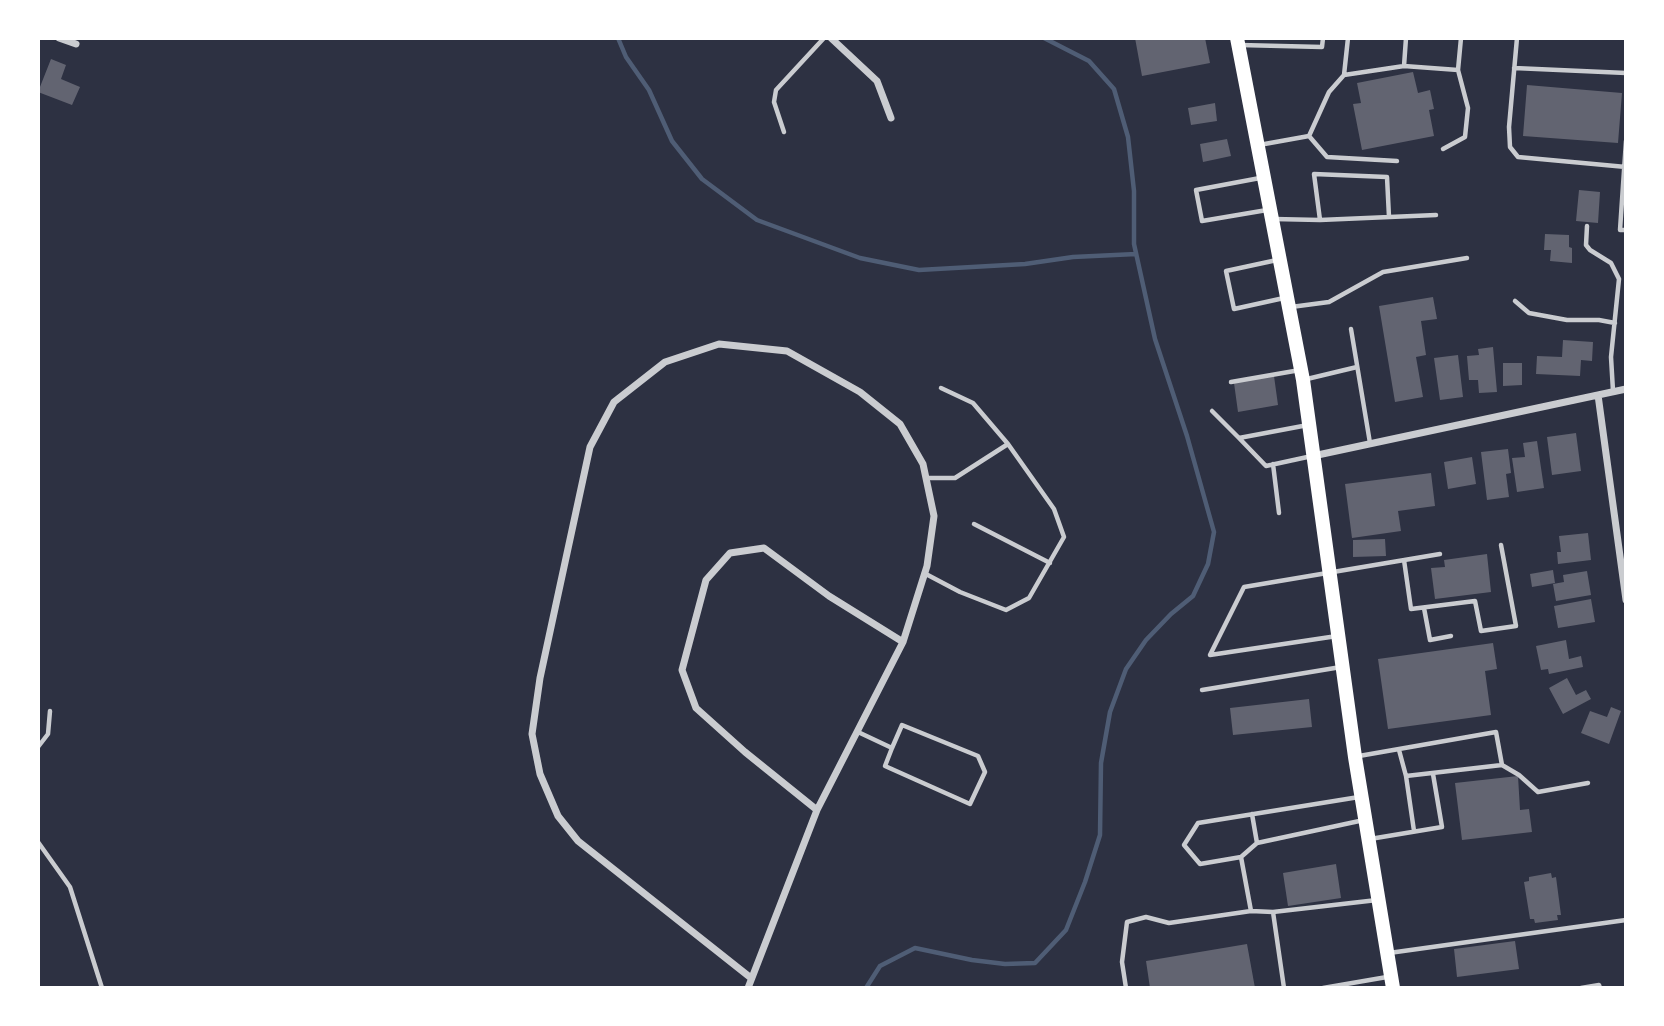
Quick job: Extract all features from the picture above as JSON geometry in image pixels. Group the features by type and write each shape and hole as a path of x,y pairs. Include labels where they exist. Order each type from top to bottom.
{"main road":[{"path":"1238,42 1302,375 1337,636 1392,982"}],"street":[{"path":"59,38 76,44"},
{"path":"831,38 877,81 891,118"},
{"path":"748,988 817,810 902,642 925,570 934,516 923,464 900,424 860,391 787,351 719,344 665,362 614,402 590,447 532,734 540,774 558,816 578,841 751,978"},
{"path":"1313,456 1626,389"},
{"path":"1598,395 1626,600"},
{"path":"817,810 696,708 682,670 706,580 730,553 764,548 829,596 902,642"}],"lane":[{"path":"784,132 774,102 776,90 824,38"},
{"path":"1238,42 1322,47 1323,38"},
{"path":"1309,136 1329,92 1344,75 1348,38"},
{"path":"1405,66 1406,38"},
{"path":"1443,149 1465,138 1468,108 1458,70 1461,38"},
{"path":"1517,38 1509,137 1510,147 1518,157 1624,167"},
{"path":"1344,75 1405,66 1458,70"},
{"path":"1514,68 1626,73"},
{"path":"1258,145 1309,136"},
{"path":"1309,136 1327,157 1397,161"},
{"path":"1626,141 1620,230 1626,230"},
{"path":"1320,220 1314,174 1387,177 1389,217"},
{"path":"1264,177 1196,190 1202,221 1272,214 1320,220 1436,215"},
{"path":"1587,226 1586,245 1611,264 1619,279 1611,357 1613,392"},
{"path":"1281,259 1226,271 1234,309 1289,302 1329,302 1383,272 1467,258"},
{"path":"1515,301 1528,313 1567,320 1615,323"},
{"path":"1351,329 1370,444"},
{"path":"1231,382 1357,367"},
{"path":"925,570 960,592 1006,610 1029,598 1064,537 1054,509 1008,444 973,404 941,388"},
{"path":"1212,411 1265,466 1313,456"},
{"path":"1239,439 1308,425"},
{"path":"926,478 955,478 1008,444"},
{"path":"1273,464 1279,513"},
{"path":"974,524 1049,563"},
{"path":"1404,560 1411,609 1475,601 1481,631 1516,626 1501,545"},
{"path":"1337,636 1210,655 1244,587 1440,554"},
{"path":"1424,608 1430,640 1451,636"},
{"path":"1202,690 1342,667"},
{"path":"38,747 48,734 50,711"},
{"path":"902,725 978,756 985,772 970,804 885,766 892,748 902,725"},
{"path":"857,731 892,748"},
{"path":"1355,757 1496,733 1502,765"},
{"path":"1399,750 1406,776 1414,831"},
{"path":"1406,776 1502,765 1520,775 1538,792 1588,783"},
{"path":"1369,839 1442,827 1433,774"},
{"path":"1362,796 1198,823 1184,845 1200,864 1241,857 1257,843 1365,820"},
{"path":"1252,814 1257,843"},
{"path":"38,842 69,887 102,988"},
{"path":"1241,857 1251,911"},
{"path":"1126,988 1122,962 1128,922 1146,916 1169,923 1251,911 1273,912 1379,900"},
{"path":"1273,912 1284,988"},
{"path":"1388,954 1626,920"},
{"path":"1323,988 1392,982"},
{"path":"1581,988 1599,985 1600,988"}],"building":[{"path":"1135,38 1205,38 1210,63 1142,76"},
{"path":"51,59 66,65 61,79 80,87 72,105 38,92"},
{"path":"1413,72 1418,93 1430,90 1434,109 1429,110 1434,136 1362,150 1353,104 1361,103 1357,83"},
{"path":"1527,85 1622,93 1618,143 1523,136"},
{"path":"1215,103 1217,121 1191,125 1188,108"},
{"path":"1227,139 1231,156 1203,162 1200,144"},
{"path":"1579,190 1600,192 1598,223 1576,221"},
{"path":"1545,234 1569,235 1572,263 1550,261 1551,250 1544,250"},
{"path":"1433,297 1437,319 1421,321 1426,355 1416,357 1423,397 1395,402 1379,306"},
{"path":"1563,340 1593,342 1592,361 1581,360 1580,376 1536,374 1537,356 1562,357"},
{"path":"1493,347 1497,392 1479,393 1478,380 1469,380 1467,356 1479,355 1478,349"},
{"path":"1458,355 1463,397 1440,400 1434,358"},
{"path":"1503,363 1522,363 1522,385 1503,386"},
{"path":"1274,376 1278,405 1238,412 1234,383"},
{"path":"1576,433 1581,471 1552,475 1547,437"},
{"path":"1537,441 1544,488 1517,492 1512,458 1525,457 1523,443"},
{"path":"1508,449 1511,473 1506,474 1509,497 1487,500 1481,452"},
{"path":"1472,457 1476,484 1448,489 1444,462"},
{"path":"1431,473 1435,506 1398,511 1401,531 1352,538 1345,484"},
{"path":"1588,533 1591,560 1558,564 1557,552 1561,552 1559,536"},
{"path":"1385,539 1386,556 1353,557 1353,540"},
{"path":"1487,554 1491,592 1435,599 1431,568 1445,567 1444,560"},
{"path":"1553,570 1555,583 1532,587 1530,574"},
{"path":"1587,571 1591,595 1556,601 1553,584 1564,582 1563,575"},
{"path":"1591,599 1595,622 1558,628 1554,606"},
{"path":"1566,640 1569,659 1581,656 1583,667 1549,674 1548,669 1541,670 1536,646"},
{"path":"1493,643 1497,669 1485,671 1491,715 1388,729 1378,659"},
{"path":"1567,678 1576,695 1586,690 1591,699 1563,714 1549,688"},
{"path":"1309,699 1312,727 1233,735 1230,708"},
{"path":"1611,707 1621,711 1609,744 1581,733 1590,711 1607,717"},
{"path":"1518,776 1520,810 1529,809 1532,832 1462,840 1455,783"},
{"path":"1336,864 1341,898 1288,906 1283,873"},
{"path":"1551,873 1552,878 1556,877 1561,915 1557,915 1558,920 1535,923 1534,919 1530,919 1524,882 1529,881 1529,877"},
{"path":"1515,941 1519,969 1457,977 1454,949"},
{"path":"1247,944 1255,988 1150,988 1146,961"}],"waterway":[{"path":"618,38 626,57 649,90 672,141 702,179 757,220 860,258 919,270 1136,254"},
{"path":"866,988 880,966 915,948 972,960 1005,964 1035,963 1066,930 1100,835 1101,763 1110,712 1126,669 1146,640 1193,596 1208,564 1214,532 1187,436 1155,339 1134,244 1134,191 1128,137 1114,89 1089,61 1044,38"}]}
